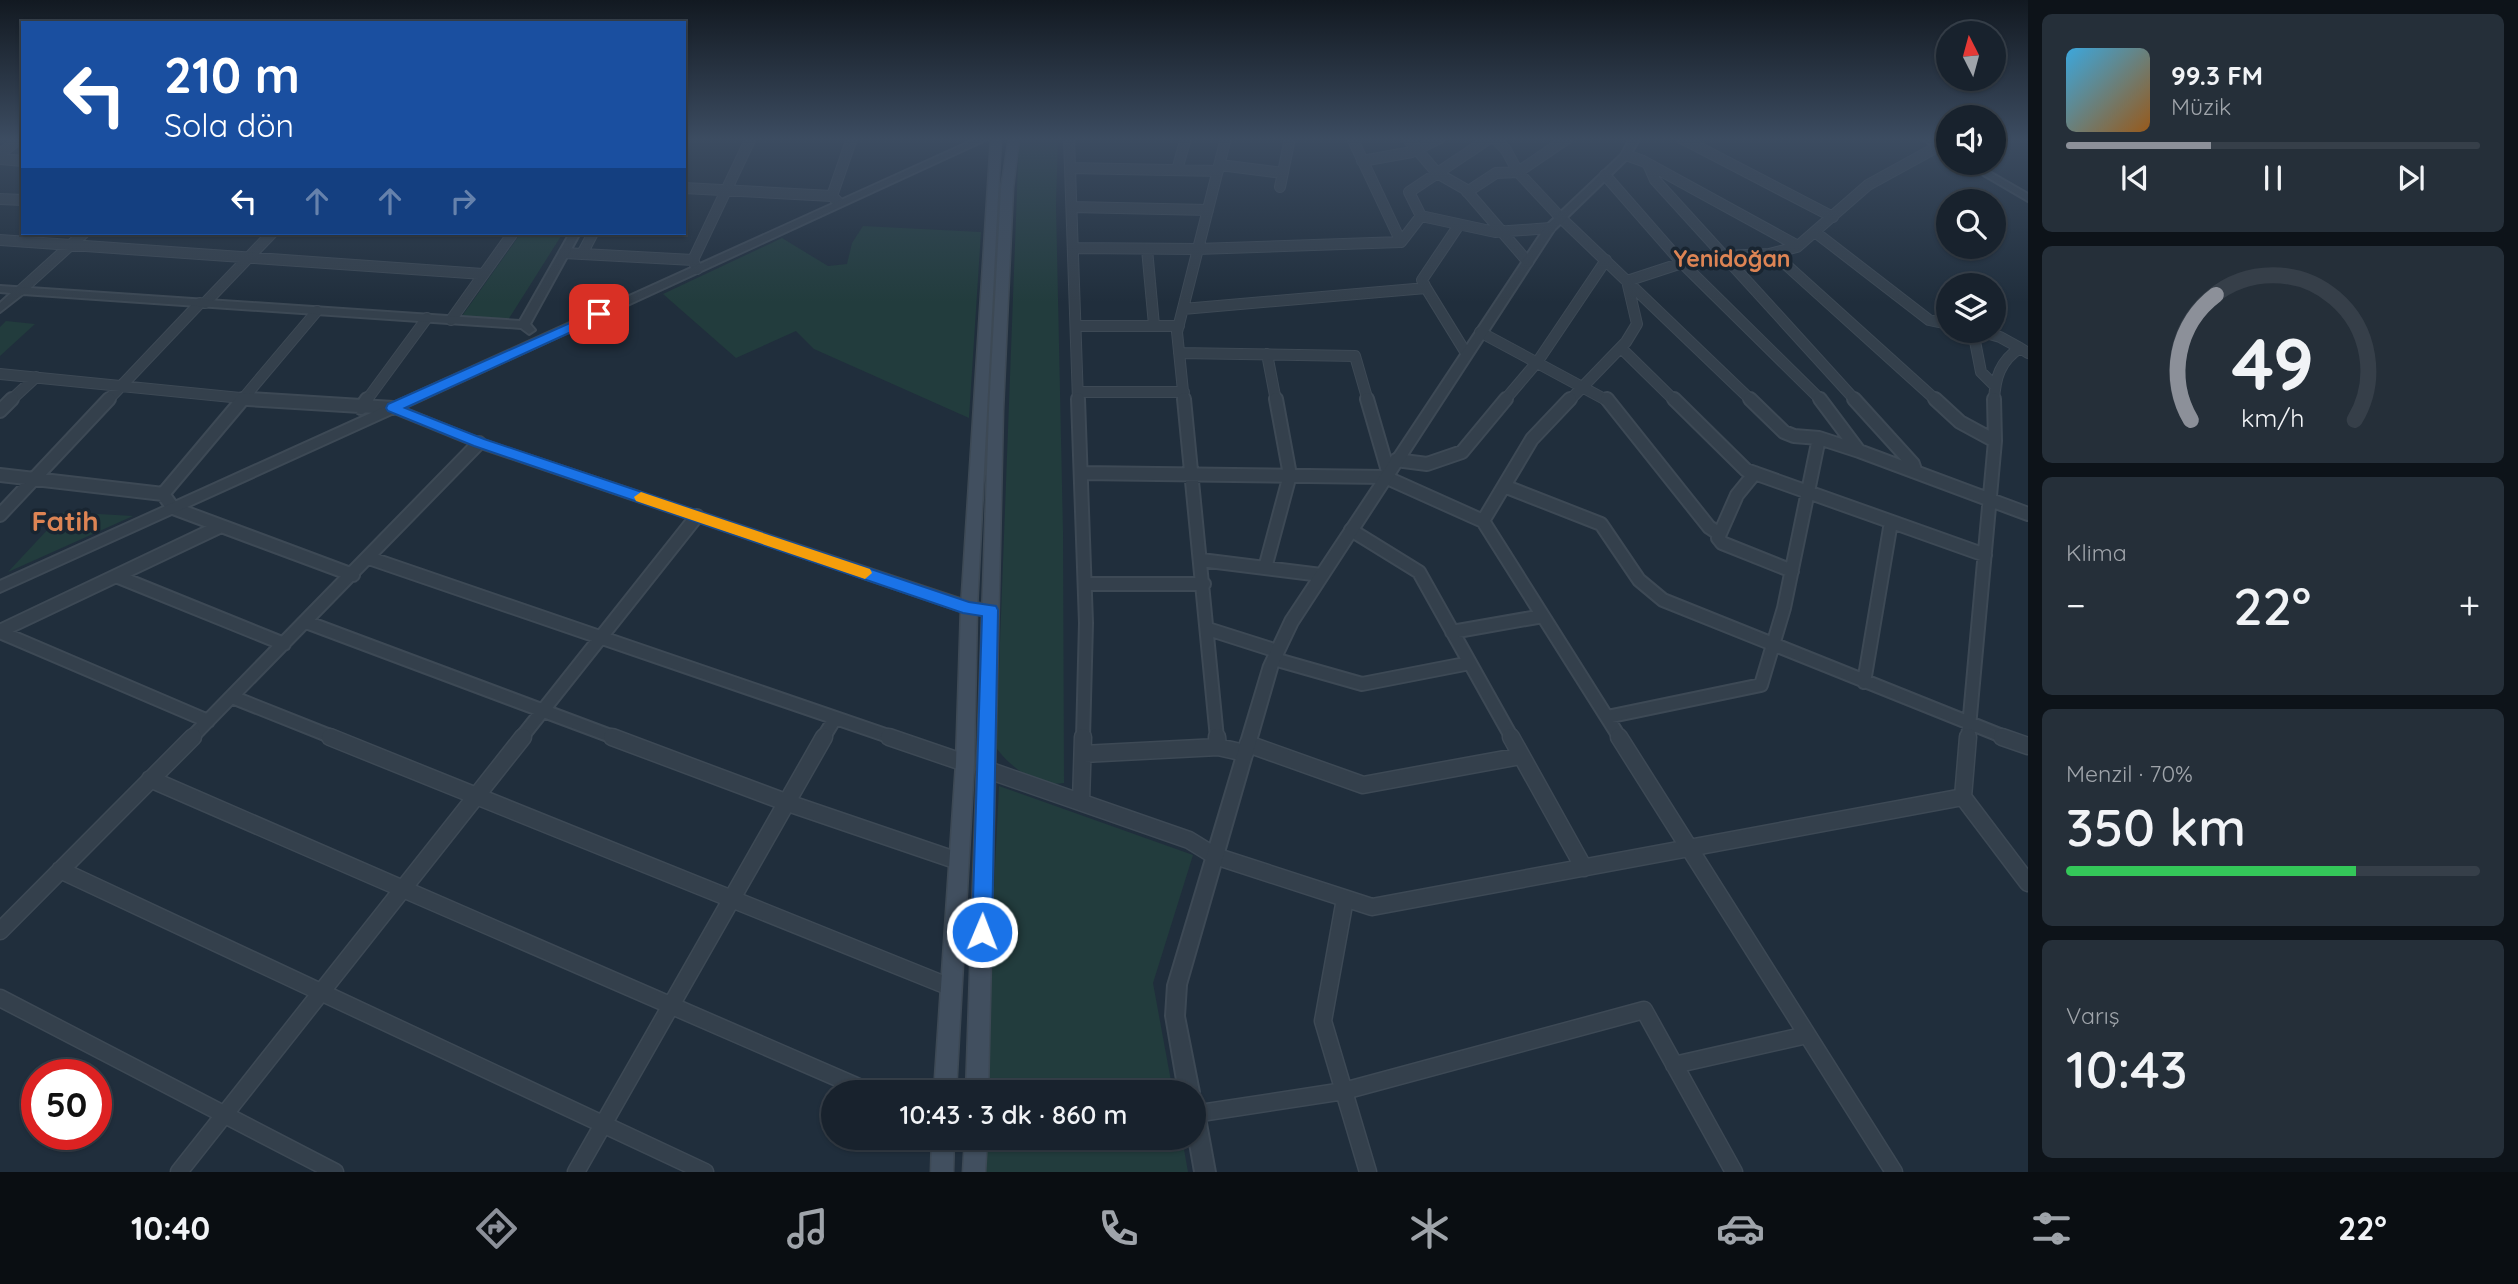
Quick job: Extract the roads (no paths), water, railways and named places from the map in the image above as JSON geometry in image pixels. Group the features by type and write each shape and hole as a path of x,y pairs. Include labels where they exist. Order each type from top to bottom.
{"main road":[{"path":"946,1080 965,762 969,608 993,193"},
{"path":"977,1080 996,410 1007,193"},
{"path":"942,1172 943,1150"},
{"path":"974,1172 975,1150"}],"street":[{"path":"695,265 725,193"},
{"path":"745,193 836,201"},
{"path":"836,201 838,193"},
{"path":"0,587 540,341 695,265 856,193"},
{"path":"1071,193 1085,584 1081,802"},
{"path":"1213,193 1178,326 1219,747"},
{"path":"1377,193 1401,242"},
{"path":"1409,193 1421,216"},
{"path":"1468,193 1528,262"},
{"path":"1533,193 1556,223 1606,260 1777,427 1794,436 1819,438 1915,470 2028,514"},
{"path":"1187,1080 1175,1016 1177,985 1276,655 1291,622 1480,332 1556,223 1587,193"},
{"path":"1620,193 1682,263 1822,401 1859,451"},
{"path":"1666,193 1913,464 1915,470"},
{"path":"1700,193 1798,246"},
{"path":"1786,193 1833,217"},
{"path":"1628,281 1682,263 1723,256 1773,253 1798,246 1860,193"},
{"path":"0,198 21,200"},
{"path":"1072,207 1208,210"},
{"path":"1401,242 1421,216"},
{"path":"1421,216 1500,232 1556,223"},
{"path":"1459,225 1422,280 1466,353"},
{"path":"1815,232 1929,320 1936,321"},
{"path":"0,310 82,235"},
{"path":"0,515 270,235"},
{"path":"450,320 512,235"},
{"path":"524,325 574,235"},
{"path":"582,254 592,235"},
{"path":"0,240 484,274"},
{"path":"1073,248 1198,249 1401,242"},
{"path":"1147,249 1154,325"},
{"path":"564,253 695,265"},
{"path":"1773,253 1960,422 1995,441"},
{"path":"1082,473 1290,475 1390,469 1427,464 1462,452 1538,361 1606,260"},
{"path":"1483,521 1532,439 1621,348 1637,324 1628,281"},
{"path":"1183,309 1426,288"},
{"path":"0,289 524,325 540,341"},
{"path":"163,494 317,311"},
{"path":"361,408 427,318"},
{"path":"1076,326 1178,326"},
{"path":"1480,332 1585,384 1605,397 1709,527 1718,533"},
{"path":"2006,340 2024,350"},
{"path":"1975,343 1981,372 1994,386"},
{"path":"1621,348 1736,462 1755,473 1985,555"},
{"path":"2024,350 2007,354 2001,361 1994,386 1995,441 1963,797 2028,883"},
{"path":"1179,353 1354,356 1390,469 1483,521 1894,1172"},
{"path":"1265,568 1290,475 1267,354"},
{"path":"0,374 243,399 393,408 479,443 969,608 990,610"},
{"path":"0,411 36,377"},
{"path":"1079,392 1184,392"},
{"path":"1607,717 1761,685 1784,608 1819,438"},
{"path":"0,931 353,575 479,443"},
{"path":"1755,473 1737,495 1718,538 1722,543 1791,571"},
{"path":"0,475 163,494 173,508 353,575"},
{"path":"1504,486 1601,524 1639,580 1663,600 1971,726 2028,746"},
{"path":"179,1172 697,516"},
{"path":"1864,682 1891,523"},
{"path":"0,632 221,526"},
{"path":"1351,530 1419,572 1584,868"},
{"path":"369,558 834,720 965,762"},
{"path":"1201,560 1321,575"},
{"path":"116,576 284,644"},
{"path":"1085,584 1204,584"},
{"path":"1452,632 1543,616"},
{"path":"306,622 788,803 958,861"},
{"path":"1208,629 1362,684 1470,663"},
{"path":"0,632 208,721"},
{"path":"233,696 950,987"},
{"path":"576,1172 834,720"},
{"path":"1083,754 1219,747 1246,749 1363,785 1521,756"},
{"path":"985,769 1189,840 1215,856 1372,908 1963,797"},
{"path":"150,779 842,1080"},
{"path":"60,870 705,1172"},
{"path":"1345,899 1323,1021 1367,1172"},
{"path":"0,998 335,1172"},
{"path":"1206,1111 1344,1091 1644,1010 1734,1172"},
{"path":"1674,1065 1807,1035"},
{"path":"1201,1150 1205,1172"}],"district":[{"name":"Yenidoğan","path":"1732,259"},
{"name":"Fatih","path":"65,521"}]}
